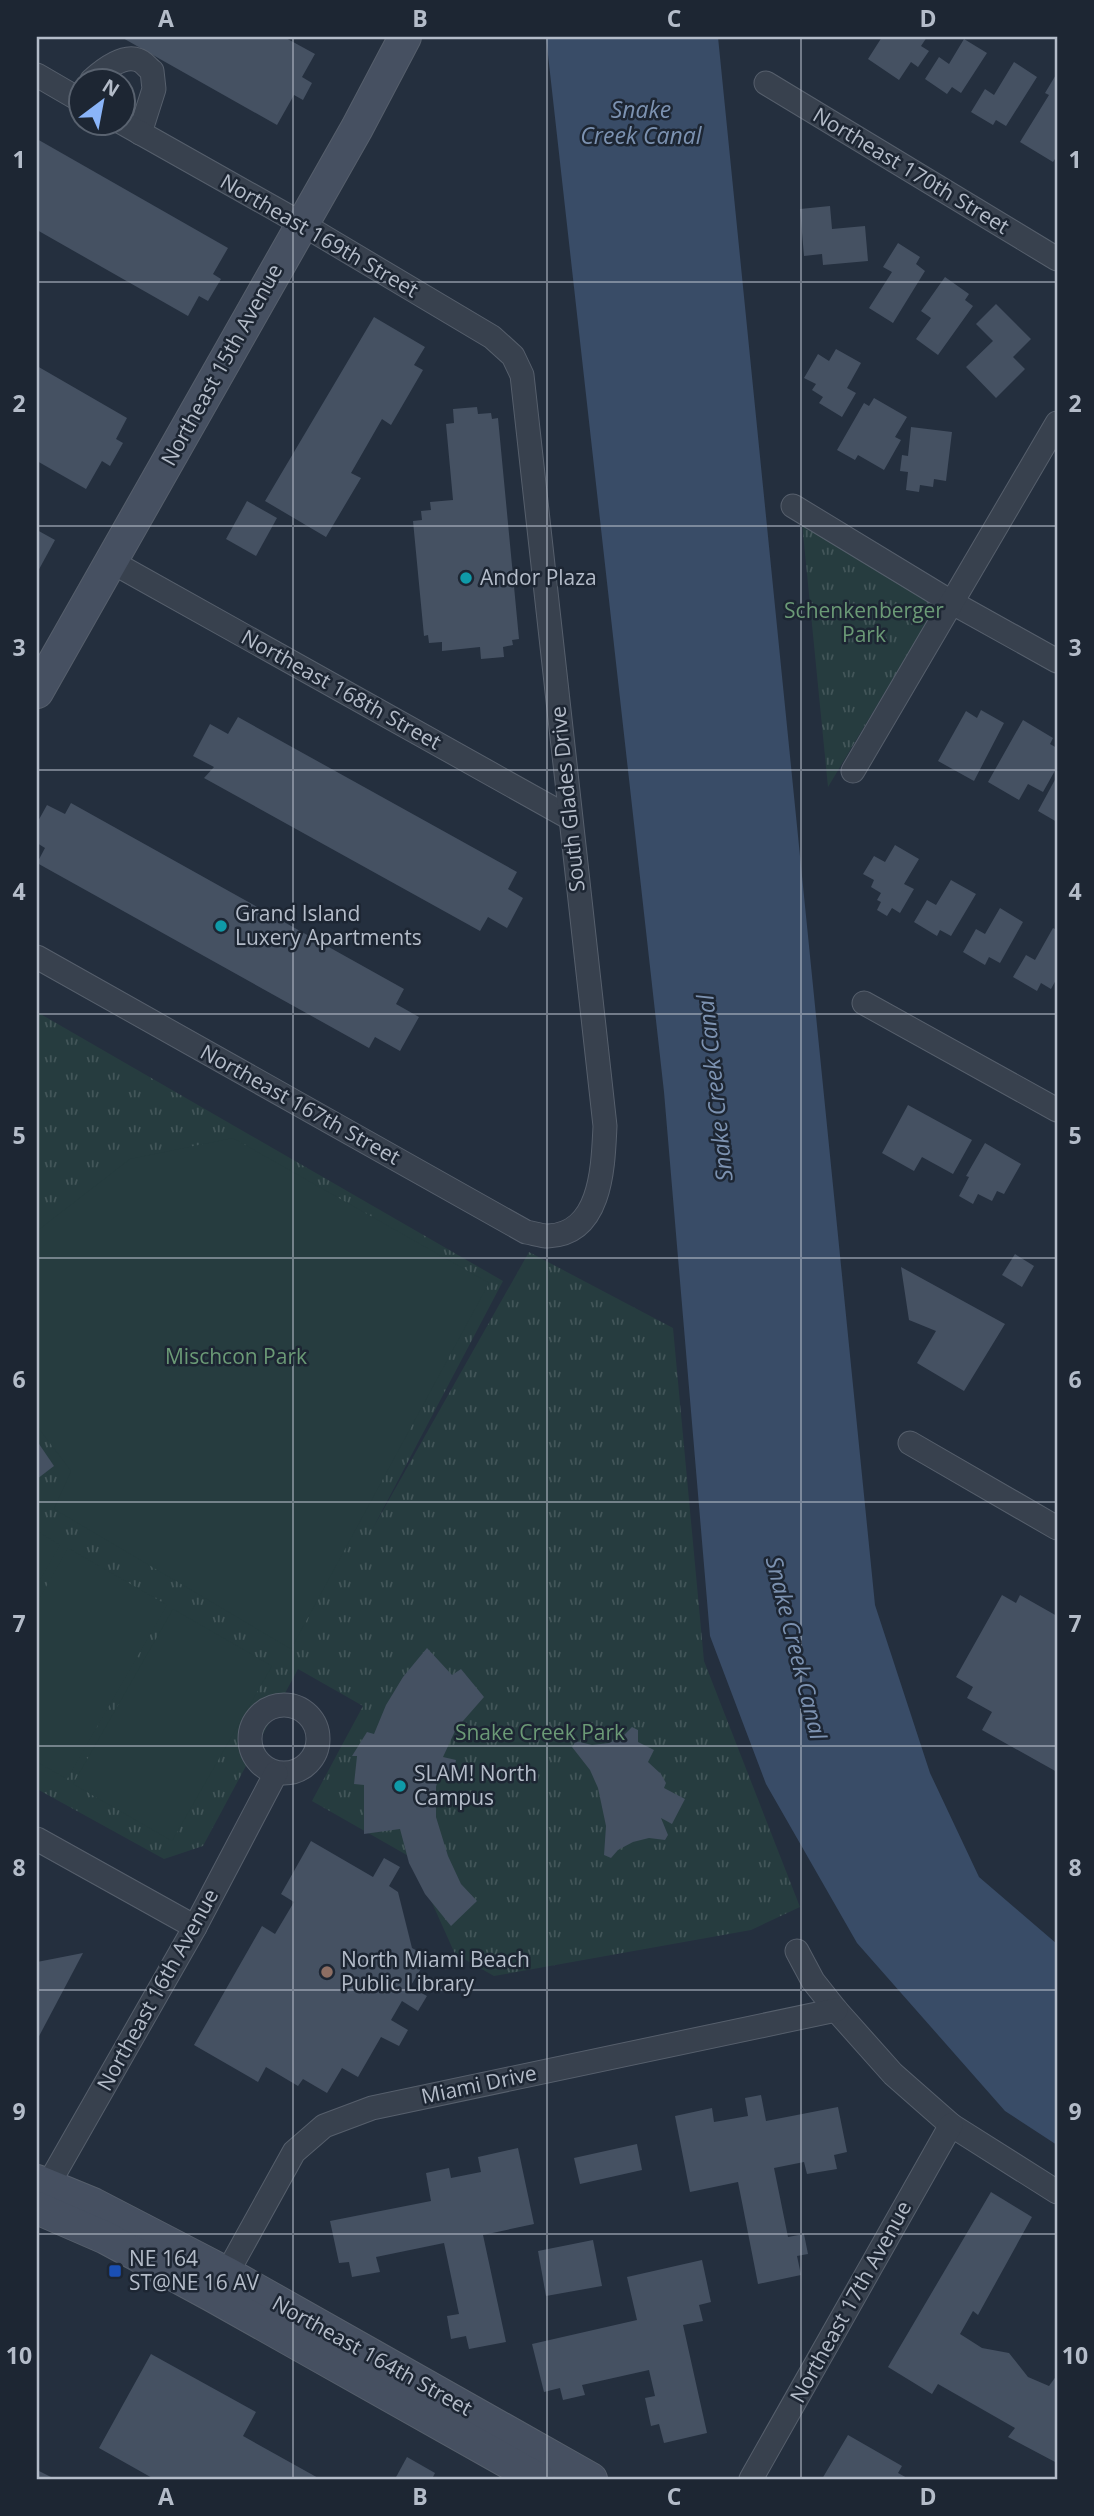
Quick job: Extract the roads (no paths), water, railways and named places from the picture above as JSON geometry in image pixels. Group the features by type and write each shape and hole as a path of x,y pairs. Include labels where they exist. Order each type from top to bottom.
{"street":[{"name":"Northeast 15th Avenue","path":"37,692 405,37"},
{"path":"112,66 125,59 138,59 152,71 154,89 136,118"},
{"path":"37,75 66,90"},
{"name":"Northeast 170th Street","path":"766,83 1057,259"},
{"name":"Northeast 169th Street","path":"136,131 302,224 492,337 513,356"},
{"name":"South Glades Drive","path":"513,356 522,374 605,1126 604,1161 597,1194 581,1223 568,1232"},
{"path":"853,771 1057,423"},
{"path":"793,506 951,602 1057,661"},
{"name":"Northeast 168th Street","path":"112,562 570,818"},
{"name":"Northeast 167th Street","path":"37,957 526,1232 547,1236 568,1232"},
{"path":"864,1003 1057,1110"},
{"path":"910,1443 1057,1528"},
{"name":"Northeast 16th Avenue","path":"40,2195 195,1927 276,1773"},
{"path":"37,1839 195,1927"},
{"path":"797,1951 813,1981 893,2074 951,2125 1057,2192"},
{"name":"Miami Drive","path":"220,2285 295,2152 324,2126 386,2105 836,2010"},
{"name":"Northeast 17th Avenue","path":"751,2479 951,2125"},
{"name":"Northeast 164th Street","path":"40,2195 106,2238 220,2285 592,2479"},
{"name":"Northeast 164th Street","path":"220,2285 538,2479"}],"water":[{"name":"Snake Creek Canal","path":"546,37 718,37 875,1605 930,1773 979,1877 1057,1944 1057,2145 1005,2111 857,1943 766,1784 710,1636 664,1092"}],"place":[{"name":"Andor Plaza","path":"466,578"},
{"name":"Grand Island Luxery Apartments","path":"221,926"},
{"name":"SLAM! North Campus","path":"400,1786"},
{"name":"North Miami Beach Public Library","path":"327,1972"},
{"name":"NE 164 ST@NE 16 AV","path":"115,2271"}],"park label":[{"name":"Schenkenberger Park","path":"864,623"},
{"name":"Mischcon Park","path":"236,1357"},
{"name":"Snake Creek Park","path":"540,1733"}]}
